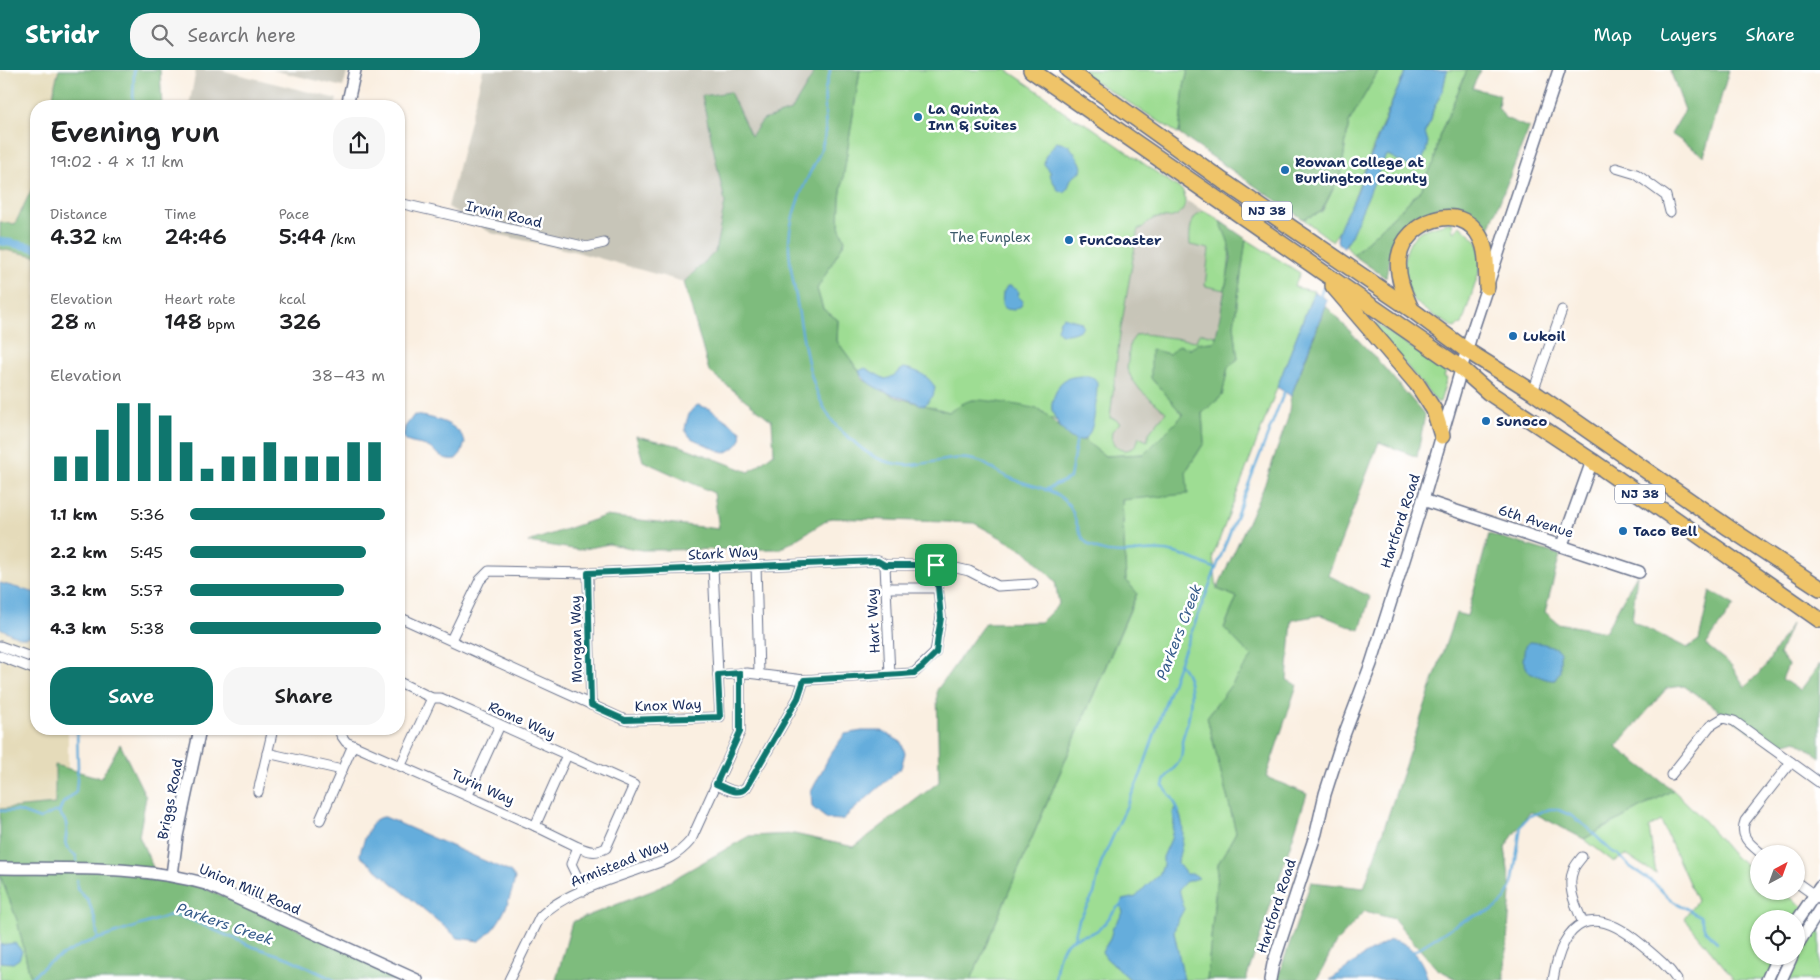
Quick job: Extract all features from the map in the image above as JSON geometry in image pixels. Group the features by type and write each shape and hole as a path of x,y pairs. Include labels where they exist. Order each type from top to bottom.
{"highway":[{"name":"NJ 38","path":"1031,70 1461,368 1488,392 1592,460 1820,620"},
{"name":"NJ 38","path":"1068,70 1222,181 1412,310 1466,350 1533,392 1729,528 1820,588"},
{"path":"1412,310 1400,280 1399,256 1409,235 1418,226 1429,221 1454,218 1466,223 1475,230 1481,238 1485,256 1486,287"},
{"path":"1318,268 1417,384 1434,410 1442,436"}],"street":[{"path":"349,100 355,70"},
{"name":"Hartford Road","path":"1270,980 1273,964 1316,833 1325,794 1349,721 1371,664 1423,500 1486,287 1559,70"},
{"path":"1616,168 1636,174 1666,196 1670,212"},
{"name":"Irwin Road","path":"405,204 587,247 604,243"},
{"path":"1533,392 1562,310"},
{"path":"1562,546 1592,460"},
{"name":"6th Avenue","path":"1423,500 1639,572"},
{"name":"Stark Way","path":"451,640 480,580 489,571 588,573 878,561 885,565 936,565 969,571 998,586 1033,584"},
{"name":"Hart Way","path":"885,565 890,675"},
{"path":"718,675 759,674 804,680 914,673 936,653 941,618 936,565"},
{"path":"756,566 759,674"},
{"name":"Knox Way","path":"405,620 625,720 720,717 713,567"},
{"name":"Morgan Way","path":"588,573 591,705"},
{"path":"886,588 938,588"},
{"path":"0,646 30,657"},
{"path":"0,656 30,668"},
{"name":"Armistead Way","path":"509,980 540,917 555,904 584,891 669,860 682,851 691,840 740,732 740,673"},
{"path":"716,784 737,792 742,792 746,788 798,698 804,680"},
{"name":"Rome Way","path":"405,685 432,698 441,698 634,785"},
{"path":"401,765 432,698"},
{"path":"1671,775 1710,726 1723,718 1734,721 1820,783"},
{"path":"468,795 500,725"},
{"name":"Briggs Road","path":"172,875 177,836 199,735"},
{"path":"258,792 272,735"},
{"name":"Turin Way","path":"341,735 346,742 468,795 590,852 600,852 606,848 634,785"},
{"path":"320,820 353,745"},
{"path":"267,753 342,770"},
{"path":"535,826 567,755"},
{"path":"1752,845 1744,838 1742,832 1745,821 1791,762"},
{"path":"578,847 572,864 584,891"},
{"path":"1582,857 1573,870 1571,884 1574,900 1583,923"},
{"name":"Union Mill Road","path":"0,868 136,871 172,875 206,884 417,980"},
{"path":"1805,887 1818,894 1805,911"},
{"path":"1805,933 1820,909"},
{"path":"1553,980 1562,945 1572,931 1583,923 1597,921 1612,924 1635,940 1663,963 1677,980"},
{"path":"1767,980 1774,965"},
{"path":"1780,980 1788,965"}],"shaded area":[{"path":"0,70 160,70 155,100 30,100 30,735 68,735 68,778 36,868 0,868"},
{"path":"196,70 221,70 337,99 337,100 190,100"},
{"path":"272,70 348,70 343,87"},
{"path":"483,70 816,70 791,111 763,120 751,137 702,96 725,202 715,252 684,282 577,252 491,233 448,207"},
{"path":"1187,201 1204,211 1193,219 1189,236 1190,245 1209,249 1220,290 1225,290 1216,336 1196,341 1144,334 1136,335 1130,343 1127,369 1141,391 1166,412 1149,433 1147,441 1139,440 1132,449 1123,450 1114,445 1111,440 1112,431 1116,426 1110,419 1120,334 1138,228 1141,229 1154,218 1169,218 1185,208"}],"green space":[{"path":"59,70 160,70 162,100 53,100"},
{"path":"816,70 860,70 840,198 839,226 845,241 817,289 823,309 838,320 837,341 859,371 862,379 895,397 949,412 971,400 1019,405 1040,410 1072,437 1084,440 1105,456 1144,454 1183,415 1151,378 1151,349 1169,354 1179,345 1191,349 1198,343 1215,342 1231,258 1228,241 1220,221 1246,239 1234,325 1238,359 1228,367 1222,396 1202,413 1204,443 1186,471 1188,494 1122,500 1126,580 1137,593 971,980 556,980 572,922 654,890 749,836 794,834 854,847 939,782 937,690 985,623 1041,622 1059,604 1055,581 1027,552 974,523 831,518 780,549 642,550 609,544 579,550 528,542 605,516 719,529 714,493 643,461 636,436 681,446 749,472 774,453 772,421 709,371 684,282 715,252 725,202 702,96 730,92 751,136 763,120 791,111"},
{"name":"The Funplex","path":"860,70 1007,70 1051,100 1054,105 1064,112 1090,126 1183,191 1185,205 1181,212 1174,217 1153,219 1141,229 1138,229 1120,334 1110,418 1120,423 1112,431 1112,438 1117,448 1127,450 1132,448 1139,437 1147,441 1149,433 1166,412 1141,391 1127,369 1130,343 1136,335 1144,334 1196,341 1200,333 1216,336 1215,342 1198,343 1151,378 1183,415 1144,454 1105,456 1053,419 973,400 949,412 929,406 922,408 859,371 837,341 838,320 823,309 817,289 845,241 839,226 840,198"},
{"path":"1077,70 1188,70 1184,87 1179,134"},
{"name":"Rowan College at Burlington County","path":"1188,70 1379,70 1349,122 1341,173 1321,212 1303,219 1179,134 1184,87"},
{"path":"1379,70 1406,70 1347,216 1332,241 1303,219 1322,212 1341,173 1349,122"},
{"path":"1447,70 1467,70 1439,137 1434,163 1425,177 1422,189 1353,255 1346,245 1385,157 1388,155 1414,168 1420,164 1426,152 1425,132 1443,89"},
{"path":"1467,70 1481,70 1472,88 1500,95 1498,107 1505,118 1529,128 1487,234 1476,218 1441,206 1412,220 1392,242 1386,278 1353,255 1422,189 1425,177 1434,163 1439,137"},
{"path":"1670,70 1729,70 1704,156 1671,134 1685,110"},
{"path":"30,193 30,255 0,249 0,222 15,224"},
{"path":"1204,211 1220,221 1228,239 1229,256 1225,290 1205,286 1209,249 1190,245 1190,230 1193,220 1199,213"},
{"path":"1452,222 1453,231 1455,232 1460,225 1478,242 1481,266 1462,324 1454,328 1429,313 1416,302 1410,295 1404,276 1405,256 1408,247 1419,232"},
{"path":"1246,239 1300,273 1294,287 1314,291 1213,556 1217,589 1237,597 1224,628 1253,657 1207,717 1236,832 1218,864 1207,980 971,980 1137,594 1126,580 1122,500 1186,471 1204,443 1202,413 1222,396 1228,367 1238,359 1234,325"},
{"path":"1326,306 1381,364 1425,415 1417,457 1379,442 1328,575 1370,597 1360,630 1321,615 1292,620 1287,680 1297,685 1266,777 1307,794 1246,980 1207,980 1218,864 1236,832 1207,717 1252,657 1224,628 1237,597 1217,589 1263,489 1288,418 1291,396"},
{"path":"1377,324 1446,371 1444,377 1447,378 1440,402 1437,402 1373,326"},
{"path":"1489,534 1560,555 1545,612 1558,623 1605,632 1637,574 1632,621 1687,648 1699,640 1710,591 1734,605 1706,645 1731,665 1745,687 1765,667 1791,624 1779,654 1788,665 1782,679 1800,691 1820,664 1820,757 1796,740 1773,747 1684,686 1667,688 1616,747 1673,790 1584,839 1530,811 1505,847 1511,893 1504,980 1458,980 1436,968 1394,919 1365,911 1336,942 1317,980 1277,980 1311,882 1364,888 1456,613 1467,616"},
{"path":"120,744 146,797 139,836 155,872 179,877 414,980 31,980 17,920 0,875 0,809 55,804 55,765 101,778"},
{"path":"1673,790 1699,815 1734,856 1750,868 1750,900 1794,900 1820,919 1820,980 1735,980 1684,918 1697,901 1661,821 1649,828 1656,874 1626,855 1614,862 1584,839"},
{"path":"0,875 17,920 31,980 0,980"}],"water":[{"path":"1406,70 1447,70 1443,89 1425,132 1428,142 1426,152 1421,163 1416,167 1409,166 1388,155 1385,157 1350,238 1343,248 1337,241 1342,222 1357,192"},
{"path":"1056,142 1069,145 1080,161 1082,168 1071,179 1068,188 1063,192 1058,190 1049,174 1051,173 1044,164 1045,157"},
{"path":"1007,286 1011,286 1019,292 1018,296 1023,301 1021,306 1014,310 1006,309 1002,304 1003,293"},
{"path":"1314,291 1327,300 1291,396 1277,387"},
{"path":"1063,317 1081,322 1083,327 1073,333 1061,334 1057,329"},
{"path":"865,368 885,379 904,368 918,372 933,384 935,388 933,396 925,405 922,405 887,393 870,384 864,378 859,371"},
{"path":"1088,376 1094,378 1097,382 1092,428 1086,438 1075,440 1060,427 1052,410 1052,403 1059,386 1065,380"},
{"path":"698,405 710,409 741,431 741,439 734,448 724,453 691,438 685,430 686,423 690,412"},
{"path":"414,415 444,422 462,435 465,442 462,452 456,459 444,458 426,446 406,441 405,427"},
{"path":"0,583 30,591 30,636 22,637 14,635 0,628"},
{"path":"1529,642 1541,643 1560,652 1560,671 1555,680 1545,679 1528,671 1523,660 1525,646"},
{"path":"862,731 882,731 901,742 905,753 901,768 842,820 827,819 812,807 811,792 831,753 845,734"},
{"path":"1176,808 1182,820 1183,830 1178,864 1186,874 1194,874 1199,878 1185,882 1179,889 1184,909 1174,932 1184,980 1131,980 1107,959 1102,952 1110,939 1113,927 1123,913 1122,900 1136,897 1159,875 1163,865 1163,857 1171,839 1174,823 1173,812"},
{"path":"380,817 385,817 510,872 515,878 507,905 498,922 486,936 479,941 458,938 360,856 371,825"},
{"path":"1390,940 1404,944 1415,953 1423,966 1428,980 1330,980 1366,954"},
{"path":"15,943 22,951 19,959 13,963 0,962 0,945"}],"waterway":[{"path":"133,100 134,70"},
{"path":"830,70 825,90 824,139 797,202 792,219 789,245 792,277 810,371 821,401 837,427 862,449 885,461 908,465 950,459 971,459 981,462 1010,478 1048,490 1068,504 1086,542 1101,550 1121,553 1165,551 1185,556 1216,569"},
{"path":"0,241 30,247"},
{"name":"Parkers Creek","path":"1319,299 1323,288"},
{"name":"Parkers Creek","path":"1074,938 1079,920 1094,894 1101,863 1141,774 1176,672 1285,390"},
{"path":"1045,490 1070,478 1077,438"},
{"path":"1179,664 1189,681 1190,709 1182,741 1181,757 1177,765 1166,777 1163,786 1173,799 1179,812"},
{"path":"59,812 63,803 76,792 77,735"},
{"path":"1413,952 1457,924 1491,911 1501,904 1512,886 1521,825 1529,816 1550,809 1556,809 1570,815 1588,828 1629,866 1654,883 1671,900 1700,916 1705,930 1717,942"},
{"path":"0,811 18,811 40,819 54,812 59,812"},
{"path":"59,812 66,823 65,841 67,847 76,856 77,861"},
{"path":"77,880 77,889 88,900 95,919 98,939"},
{"path":"1055,980 1060,953 1068,942 1097,931 1116,908 1123,903"},
{"name":"Parkers Creek","path":"28,980 48,963 83,944 171,915 189,919 251,946 288,958 334,980"}],"place":[{"name":"La Quinta Inn & Suites","path":"918,117"},
{"name":"Rowan College at Burlington County","path":"1285,170"},
{"name":"FunCoaster","path":"1069,240"},
{"name":"Lukoil","path":"1513,336"},
{"name":"Sunoco","path":"1486,421"},
{"name":"Taco Bell","path":"1623,531"}],"route":[{"path":"878,561 885,565 936,565 941,618 936,653 914,673 804,680 798,698 742,792 716,784 740,732 740,673 718,675 720,717 625,720 591,705 588,573 878,561"}]}
